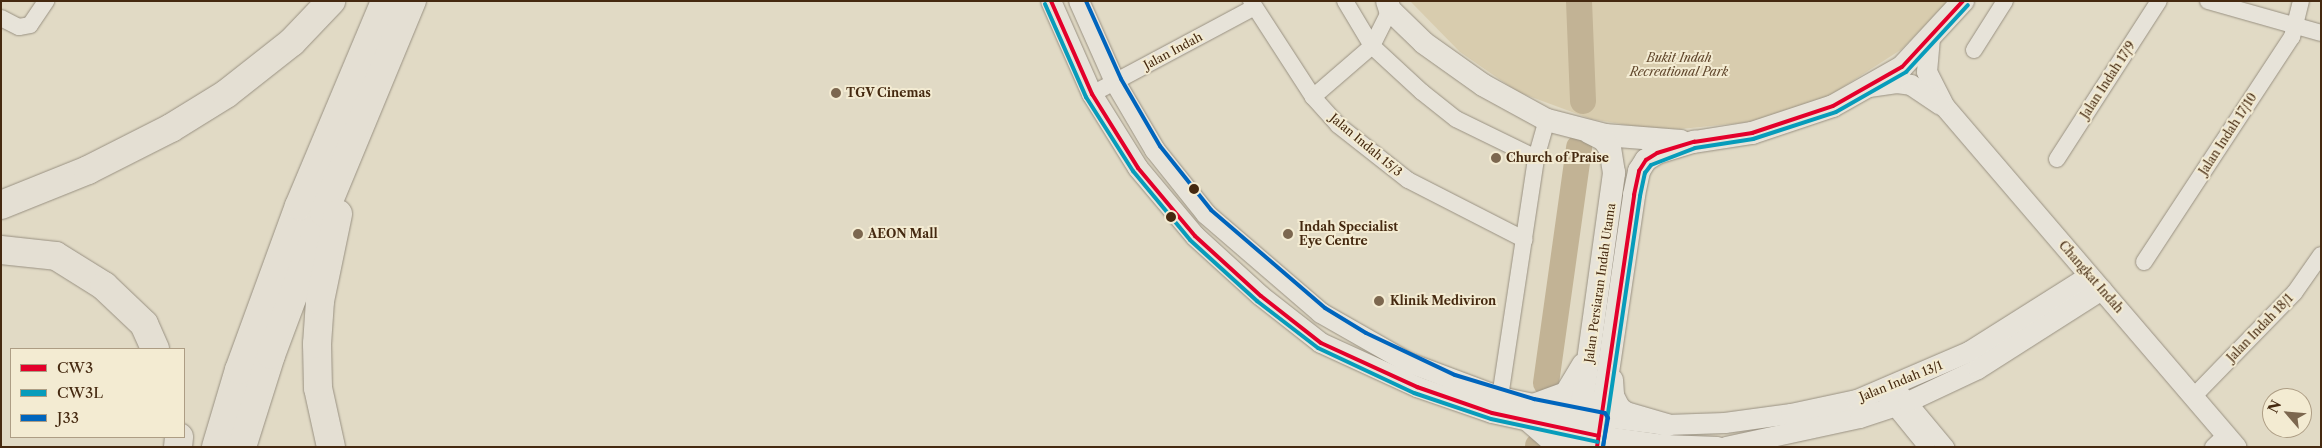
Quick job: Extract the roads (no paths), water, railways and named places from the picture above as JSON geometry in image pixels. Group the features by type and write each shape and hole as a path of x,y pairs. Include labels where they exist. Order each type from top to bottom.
{"highway":[{"path":"1,205 88,170 171,128 226,94 292,42 331,1"},
{"path":"216,447 240,370 299,206 385,1"},
{"path":"242,447 271,355 412,1"},
{"path":"331,447 318,388 320,301 338,212 376,88"},
{"path":"1,250 56,256 104,286 144,324 155,348"}],"main road":[{"name":"Jalan Persiaran Indah Utama","path":"1589,432 1601,349 1639,171 1646,160 1658,153 1694,142 1752,133 1794,121 1868,87 1902,67 1964,1"},
{"name":"Jalan Persiaran Indah Utama","path":"1389,5 1409,30 1483,85 1547,120 1587,131 1636,139 1694,142"},
{"name":"Jalan Persiaran Indah Utama","path":"1587,131 1604,140 1610,149 1614,172 1601,349"},
{"path":"1560,447 1531,414 1566,393 1601,349"},
{"path":"1601,349 1613,396 1619,408 1664,439"}],"street":[{"path":"1,18 18,27 30,25 46,1"},
{"path":"1051,1 1092,94 1138,168 1195,236 1261,296 1321,344 1454,401 1531,414"},
{"path":"1079,1 1115,82 1155,150 1206,214 1321,313 1407,362 1500,397 1531,414"},
{"path":"1345,1 1376,40 1384,61 1456,119 1536,158"},
{"path":"1974,50 2005,1"},
{"name":"Jalan Indah 17/9","path":"2057,158 2159,1"},
{"path":"2208,1 2321,33"},
{"name":"Jalan Indah 17/10","path":"2144,262 2292,38 2300,1"},
{"name":"Jalan Indah","path":"1092,94 1252,5"},
{"name":"Jalan Indah 15/3","path":"1252,5 1313,97 1338,125 1408,180 1525,240"},
{"path":"1376,40 1389,5"},
{"path":"1313,97 1376,40 1409,30"},
{"name":"Changkat Indah","path":"1930,38 1927,72 1945,107 2193,397 2225,443"},
{"name":"Changkat Indah","path":"1868,87 1897,83 1911,86 1945,107"},
{"path":"1500,397 1536,158 1547,120"},
{"name":"Jalan Indah 18/1","path":"2193,397 2295,292 2321,255"},
{"name":"Jalan Indah 13/1","path":"1664,439 1725,423 1791,414 1857,400 1888,388 1984,344 2096,283"},
{"name":"Jalan Indah 13/1","path":"1726,447 1841,423 1901,404 1978,370 2096,283"},
{"path":"1888,388 1901,404 1946,447"},
{"path":"1901,404 1927,447"},
{"name":"Jalan Indah 13/1","path":"1531,414 1589,432 1664,439 1718,447"}],"waterway":[{"path":"1579,1 1583,101"},
{"path":"1546,383 1579,147"}],"place":[{"name":"TGV Cinemas","path":"836,93"},
{"name":"Church of Praise","path":"1496,158"},
{"name":"AEON Mall","path":"858,234"},
{"name":"Indah Specialist Eye Centre","path":"1288,234"},
{"name":"Klinik Mediviron","path":"1379,301"}],"park label":[{"name":"Bukit Indah Recreational Park","path":"1679,65"}]}
